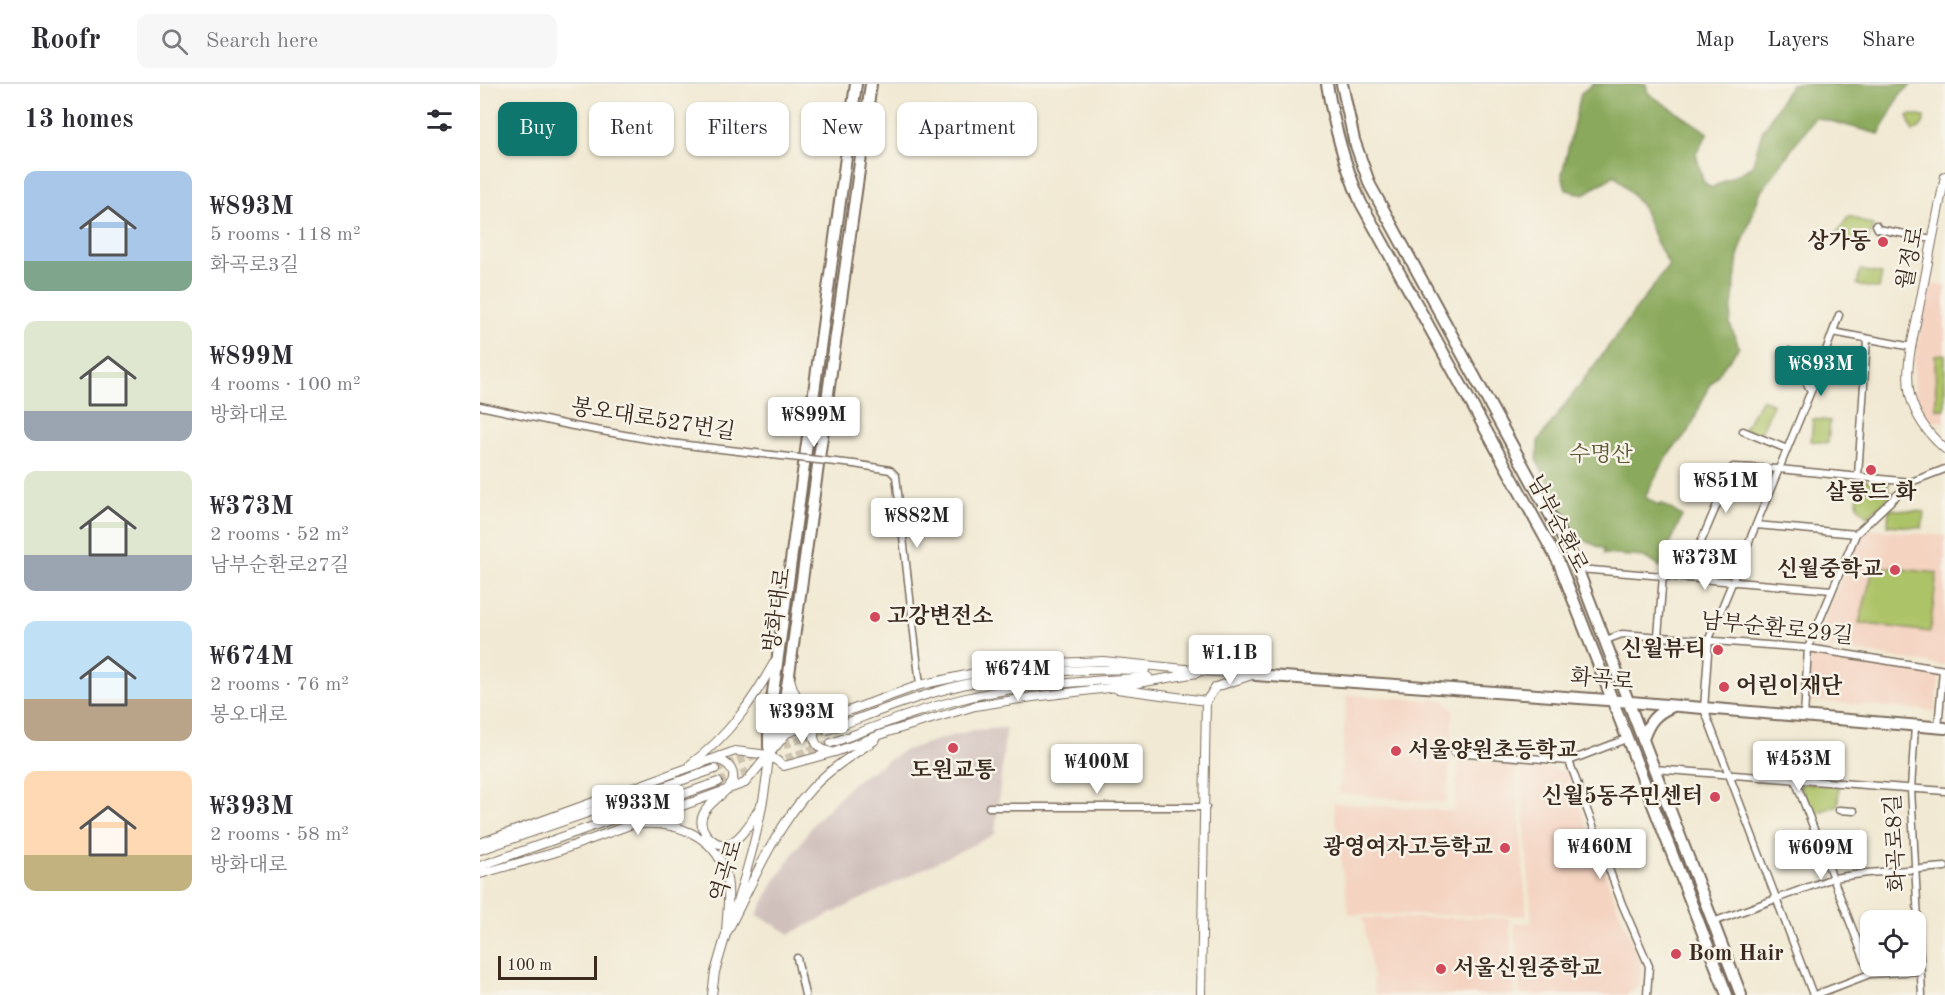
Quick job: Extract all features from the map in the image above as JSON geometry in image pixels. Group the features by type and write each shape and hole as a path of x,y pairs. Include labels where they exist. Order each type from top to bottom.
{"main road":[{"name":"방화대로","path":"769,755 768,722 856,84"},
{"name":"방화대로","path":"769,755 781,721 789,674 871,84"},
{"name":"남부순환로","path":"1327,84 1338,143 1361,203 1559,563 1727,995"},
{"name":"남부순환로","path":"1342,84 1354,140 1370,185 1579,569 1741,995"},
{"path":"1585,632 1594,635 1606,660 1612,657"},
{"name":"화곡로","path":"1256,675 1612,700 1941,728"},
{"path":"1643,739 1647,727 1655,716 1672,706"},
{"path":"1627,741 1630,737 1635,736 1644,753 1649,754"}],"street":[{"name":"월정로","path":"1945,176 1912,347 1909,377 1913,402 1925,427 1945,449"},
{"path":"1876,225 1878,229 1932,239"},
{"path":"1839,315 1811,391 1709,639 1704,709 1814,995 1865,976"},
{"path":"1833,332 1912,347"},
{"path":"1858,476 1867,339"},
{"path":"1789,351 1811,391"},
{"name":"봉오대로527번길","path":"480,406 573,426 670,443 891,470 896,476 920,685"},
{"path":"1743,431 1787,449"},
{"path":"1686,577 1733,467 1779,469 1911,482"},
{"path":"1804,717 1808,648 1856,534 1911,482 1945,469"},
{"path":"1756,525 1856,534"},
{"path":"1579,569 1832,590"},
{"path":"1658,636 1663,576"},
{"name":"남부순환로29길","path":"1606,640 1622,634 1709,639 1808,648 1944,670"},
{"path":"684,769 721,740 734,725 779,654"},
{"path":"480,874 553,853 745,783 788,733 920,685 980,672 1046,664 1103,661 1256,675"},
{"path":"828,730 925,696 978,682 1022,674 1103,669 1206,671"},
{"path":"1941,728 1944,670"},
{"path":"480,843 735,751 769,755 784,766 835,752 888,732 975,706 1109,688 1206,671"},
{"path":"831,743 924,709 1008,690 1206,671"},
{"path":"789,674 795,695 812,710 820,713 848,710"},
{"path":"1201,995 1206,807 1206,701 1216,687 1256,675"},
{"path":"1109,688 1206,701"},
{"path":"824,719 817,725 814,739 821,749 835,752"},
{"name":"화곡로8길","path":"1915,726 1911,789 1917,910"},
{"path":"726,934 780,832 797,806 830,771 888,732"},
{"path":"1454,752 1569,761 1627,741"},
{"name":"역곡로","path":"712,995 715,972 744,878 766,795 769,755"},
{"path":"711,760 726,763 733,773 730,786 707,808 703,821 707,835 720,843 732,842 742,835 766,795"},
{"path":"1569,761 1622,904 1648,966 1647,995"},
{"path":"1654,768 1945,791"},
{"path":"480,850 715,769"},
{"path":"1795,780 1860,948"},
{"path":"480,866 718,782"},
{"path":"989,807 1206,807"},
{"path":"1839,810 1854,811"},
{"path":"633,824 672,824 700,837 711,849 725,872 726,934"},
{"path":"1713,922 1833,878 1945,867"},
{"path":"797,958 805,995"},
{"name":"화곡로8길","path":"1921,976 1922,995"}],"shaded area":[{"path":"1930,284 1945,286 1945,421 1930,422 1922,411 1915,392 1914,363"},
{"name":"신월중학교","path":"1867,529 1945,536 1945,666 1818,645 1816,641 1858,537"},
{"path":"1816,654 1939,673 1936,711 1807,700 1810,658"},
{"name":"서울양원초등학교","path":"1347,695 1446,701 1453,710 1447,800 1443,803 1339,793"},
{"path":"1006,728 995,834 790,934 757,915 773,884 814,823 854,782 903,751 973,730"},
{"path":"1459,759 1515,764 1527,916 1349,914 1333,803 1454,811"},
{"path":"1520,766 1567,771 1642,966 1639,985 1626,995 1520,995 1514,923 1532,923"},
{"path":"1363,918 1509,918 1515,995 1378,995 1375,993"}],"green space":[{"name":"수명산","path":"1593,84 1646,84 1648,93 1708,133 1696,154 1703,181 1711,188 1752,167 1762,132 1791,84 1912,84 1900,95 1879,134 1815,117 1760,193 1738,256 1730,324 1739,347 1709,386 1689,431 1669,453 1645,497 1659,506 1661,503 1682,516 1660,567 1644,557 1604,554 1604,549 1578,538 1537,461 1538,441 1669,265 1656,241 1642,206 1615,175 1583,195 1566,190 1562,174 1581,93"},
{"path":"1907,116 1924,117 1923,124 1913,132"},
{"path":"1849,216 1874,226 1865,246 1836,234"},
{"path":"1860,270 1882,274 1879,289 1857,285"},
{"path":"1945,354 1945,409 1936,409 1935,355"},
{"path":"1762,399 1773,404 1760,435 1744,429"},
{"path":"1813,419 1830,421 1828,443 1811,441"},
{"path":"1859,480 1889,482 1888,492 1895,492 1867,517 1857,505"},
{"path":"1889,509 1924,512 1922,528 1888,525"},
{"path":"1874,566 1937,573 1930,632 1859,623"},
{"path":"1799,783 1839,786 1838,805 1811,815"}],"tunnel":[{"path":"772,749 827,730"},
{"path":"718,782 831,743"},
{"path":"715,769 758,754"}],"place":[{"name":"상가동","path":"1883,242"},
{"name":"살롱드 화","path":"1871,470"},
{"name":"신월중학교","path":"1895,570"},
{"name":"고강변전소","path":"875,617"},
{"name":"신월뷰티","path":"1718,650"},
{"name":"어린이재단","path":"1724,687"},
{"name":"도원교통","path":"953,748"},
{"name":"서울양원초등학교","path":"1396,751"},
{"name":"신월5동주민센터","path":"1715,797"},
{"name":"광영여자고등학교","path":"1505,848"},
{"name":"Bom Hair","path":"1676,954"},
{"name":"서울신원중학교","path":"1441,969"}]}
